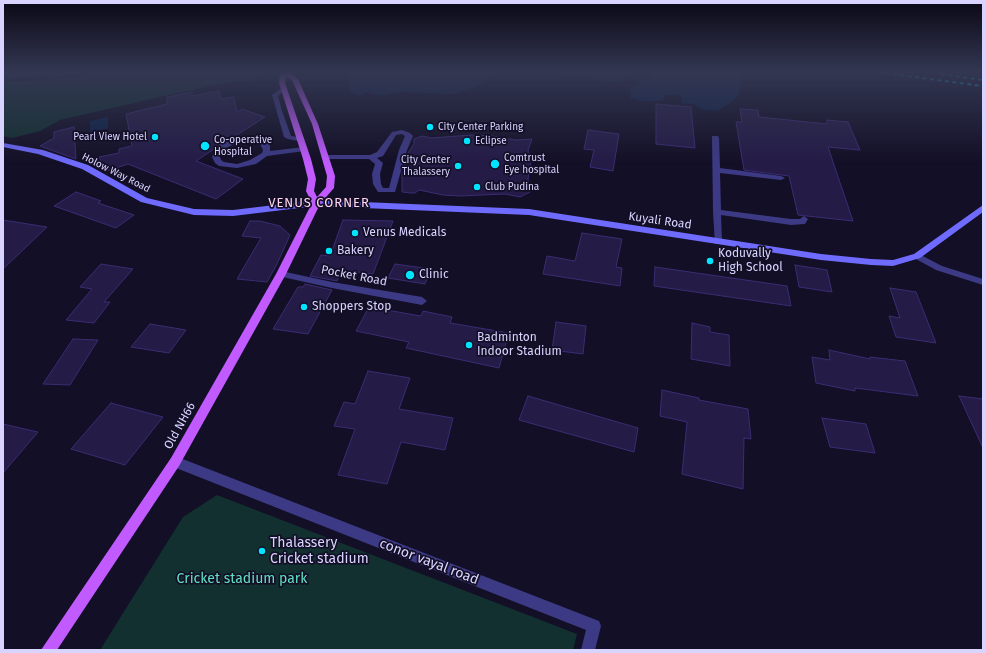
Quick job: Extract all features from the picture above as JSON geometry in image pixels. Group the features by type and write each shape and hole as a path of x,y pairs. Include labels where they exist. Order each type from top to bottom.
{"main road":[{"name":"Old NH66","path":"289,102 304,149 312,179 310,191 316,204"},
{"name":"Old NH66","path":"48,650 175,462 281,274 316,204 330,188 331,176 315,124 305,102"},
{"name":"Holow Way Road","path":"3,145 40,152 85,167 144,200 194,212 233,213 316,204"},
{"name":"Kuyali Road","path":"316,204 432,207 529,212 821,257 893,263 917,256 983,208"}],"street":[{"path":"277,102 288,137 301,140"},
{"path":"325,157 371,157 380,154 394,133 402,132 409,136 402,150 392,190 381,190 377,184 376,174 379,163 371,157"},
{"path":"715,138 718,242"},
{"path":"265,154 267,150 263,142 250,139 241,139 226,144 220,148 216,157 222,164 237,166 254,162 265,154 304,149"},
{"path":"716,170 781,178"},
{"path":"717,212 791,222 802,222 804,220"},
{"path":"917,256 939,268 983,282"},
{"name":"Pocket Road","path":"281,274 332,286 422,301"},
{"name":"conor vayal road","path":"175,462 594,626 588,650"}],"green space":[{"path":"3,102 136,102 60,120 40,131 12,138 3,136"},
{"name":"Thalassery Cricket stadium","path":"217,495 577,634 573,650 100,650 183,517"}],"water":[{"path":"731,102 717,111 704,110 694,104 682,103"},
{"path":"108,117 108,128 90,132 90,121"}],"building":[{"path":"167,102 235,102 237,112 242,109 265,117 232,138 222,141 216,145 214,149 196,161 243,179 216,199 128,164 107,171 99,157 119,153 119,149 132,146 126,114 167,104"},
{"path":"656,104 691,107 695,148 656,144"},
{"path":"740,109 758,110 759,117 827,124 827,120 848,122 860,150 828,147 853,221 798,215 789,176 744,170 736,122 742,122"},
{"path":"74,127 76,159 40,146 54,138 54,132"},
{"path":"588,130 619,134 613,171 590,167 594,150 584,149"},
{"name":"City Center Thalassery","path":"471,135 492,136 516,140 532,139 528,150 531,161 528,179 530,192 520,197 505,194 460,196 443,195 419,190 415,193 402,192 402,174 408,153 414,144 414,139 422,136 431,138"},
{"path":"76,192 101,201 98,203 134,215 116,228 54,206"},
{"path":"3,220 47,227 3,269"},
{"path":"343,220 393,221 373,274 342,270 337,281 310,276 321,255 330,256"},
{"path":"250,221 260,221 280,226 290,235 267,282 237,279 261,238 242,236"},
{"path":"582,233 622,239 616,267 622,268 620,286 543,274 547,256 575,261"},
{"path":"101,264 133,269 104,302 110,302 94,323 66,320 92,289 80,287"},
{"path":"395,264 431,269 425,284 388,278"},
{"path":"795,265 827,270 832,292 799,287"},
{"path":"655,267 787,286 791,306 654,286"},
{"path":"305,284 332,290 308,334 273,329 298,287 303,287"},
{"path":"890,288 916,292 936,343 896,337 889,316 900,318"},
{"path":"369,307 421,316 423,311 452,317 450,323 509,333 499,368 406,348 409,342 356,331"},
{"path":"556,322 586,326 583,354 552,350"},
{"path":"692,323 710,327 710,332 729,335 730,366 691,359"},
{"path":"150,324 186,330 169,353 131,347"},
{"path":"73,339 98,340 70,385 43,384"},
{"path":"829,350 870,359 870,357 905,361 918,396 855,388 855,391 816,383 812,357 830,360"},
{"path":"368,371 410,378 399,409 453,418 445,450 401,442 387,484 338,475 355,429 334,426 344,402 355,404"},
{"path":"662,390 699,398 699,400 748,409 751,439 744,438 743,489 682,474 687,422 660,416"},
{"path":"528,396 638,428 634,452 519,420"},
{"path":"959,396 983,399 983,448"},
{"path":"111,403 163,417 125,465 71,449"},
{"path":"822,418 866,424 875,453 830,447"},
{"path":"3,424 38,432 3,473"}],"place":[{"name":"City Center Parking","path":"430,127"},
{"name":"Pearl View Hotel","path":"155,137"},
{"name":"Eclipse","path":"467,141"},
{"name":"Co-operative Hospital","path":"205,146"},
{"name":"Comtrust Eye hospital","path":"495,164"},
{"name":"City Center Thalassery","path":"458,166"},
{"name":"Club Pudina","path":"477,187"},
{"name":"Venus Medicals","path":"355,233"},
{"name":"Bakery","path":"329,251"},
{"name":"Koduvally High School","path":"710,261"},
{"name":"Clinic","path":"410,275"},
{"name":"Shoppers Stop","path":"304,307"},
{"name":"Badminton Indoor Stadium","path":"469,345"},
{"name":"Thalassery Cricket stadium","path":"262,551"}],"district":[{"name":"VENUS CORNER","path":"319,203"}],"park label":[{"name":"Cricket stadium park","path":"242,579"}]}
